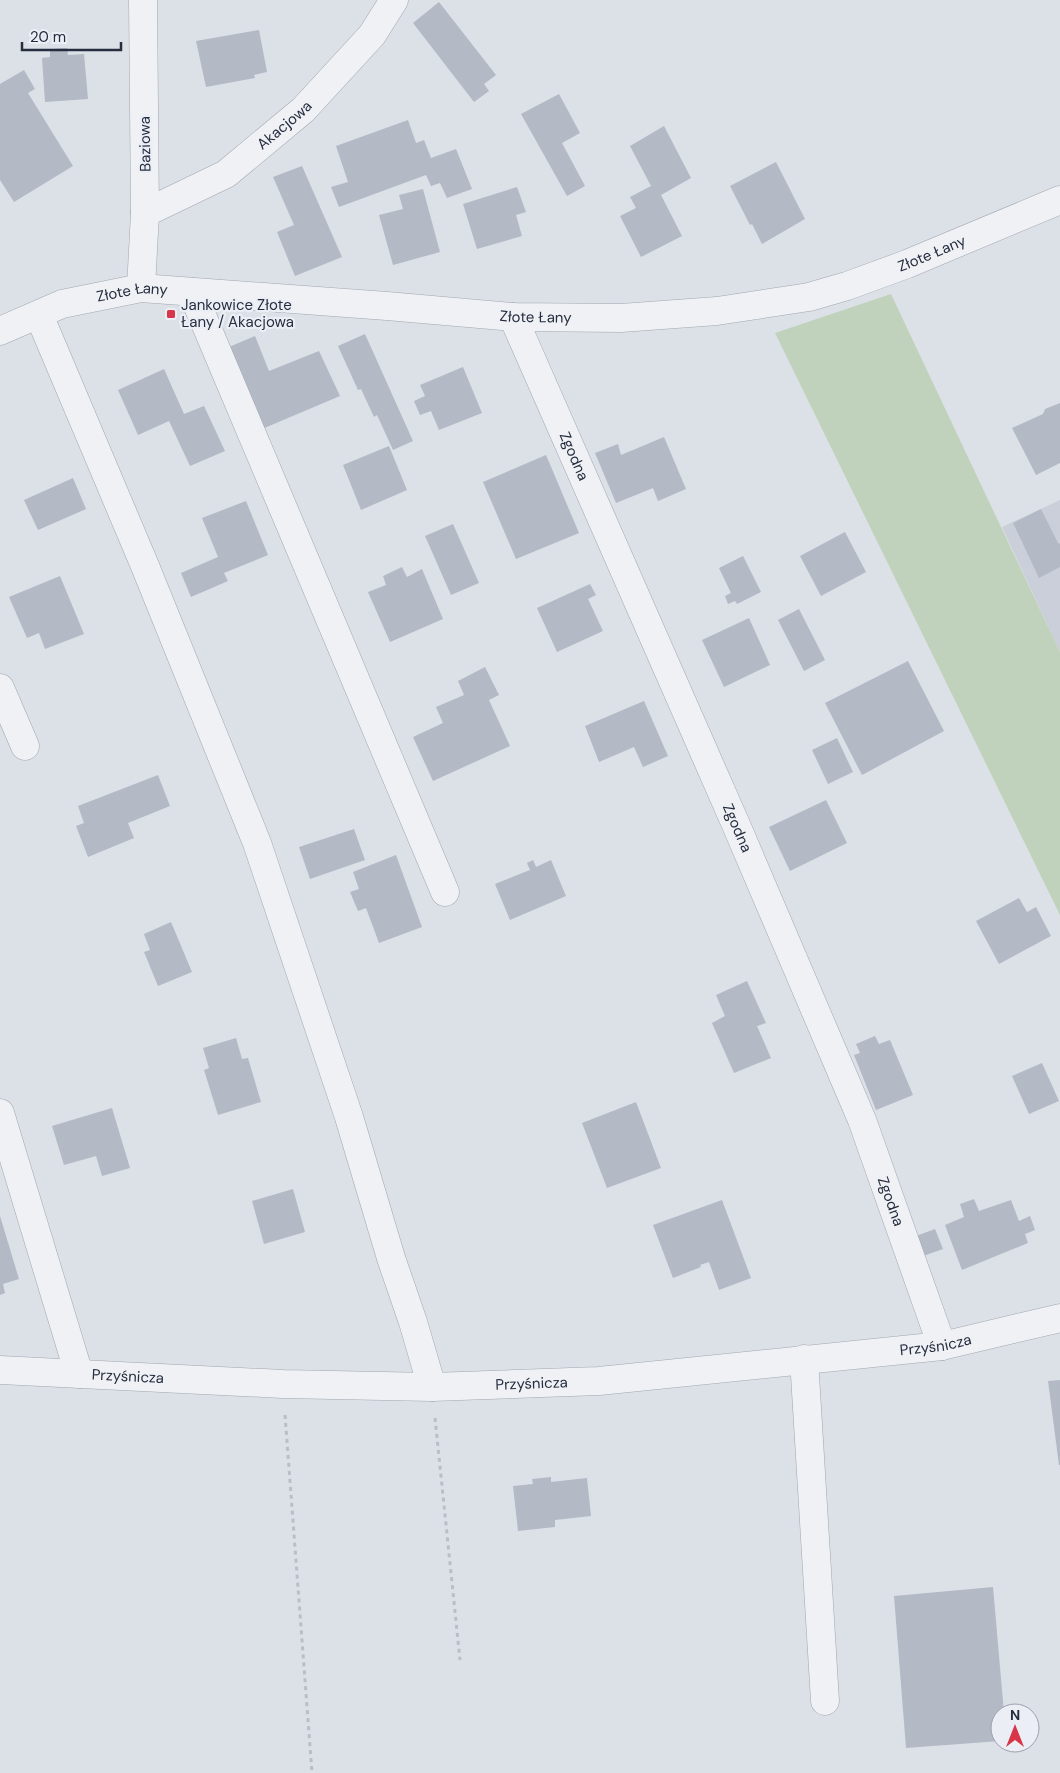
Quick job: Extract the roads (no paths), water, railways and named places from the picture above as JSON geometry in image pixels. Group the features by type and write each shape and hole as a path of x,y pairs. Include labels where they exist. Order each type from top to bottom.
{"street":[{"name":"Baziowa","path":"141,288 145,213 143,0"},
{"name":"Akacjowa","path":"145,213 226,174 303,110 372,35 394,0"},
{"name":"Złote Łany","path":"0,331 62,304 141,288 513,317 582,318 687,315 809,297 848,286 907,264 1060,200"},
{"path":"192,292 445,892"},
{"path":"39,315 145,566 257,843 349,1117 432,1388"},
{"name":"Zgodna","path":"513,317 737,828 862,1120 942,1346"},
{"path":"0,688 25,746"},
{"path":"0,1113 79,1374"},
{"name":"Przyśnicza","path":"0,1370 283,1384 432,1388 599,1381 942,1346 1060,1318"},
{"path":"804,1360 825,1701"}],"place":[{"name":"Jankowice Złote Łany / Akacjowa","path":"171,314"}]}
